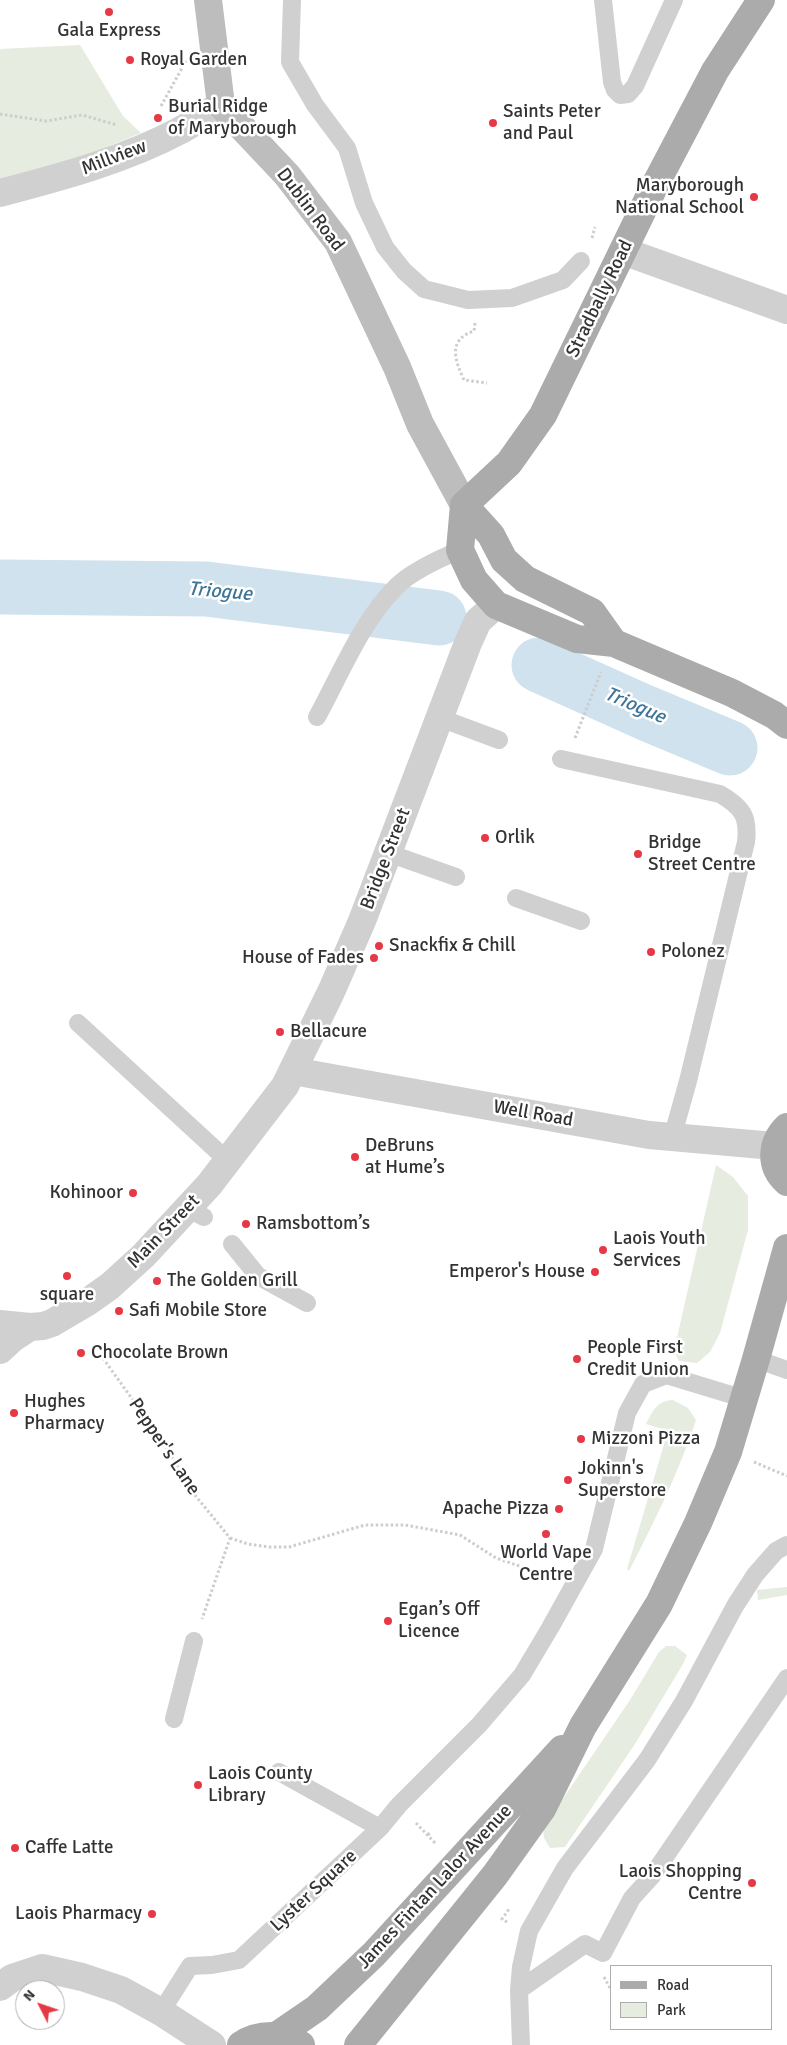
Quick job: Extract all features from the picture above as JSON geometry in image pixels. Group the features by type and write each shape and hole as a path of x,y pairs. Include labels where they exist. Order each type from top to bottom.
{"main road":[{"path":"208,0 214,35 221,106"},
{"name":"Stradbally Road","path":"464,505 509,463 543,415 623,251 715,71 761,0"},
{"name":"Dublin Road","path":"221,106 286,175 338,242 397,367 420,424 464,505"},
{"path":"464,505 460,550 474,580 480,623 577,640 614,643 732,693 774,715 787,726"},
{"path":"464,505 490,535 504,560 524,579 592,612 614,643"},
{"path":"781,1136 775,1164 780,1176 787,1182"},
{"name":"James Fintan Lalor Avenue","path":"358,2045 495,1875 542,1809 583,1726 659,1604 698,1524 728,1452 745,1399 787,1248"},
{"name":"James Fintan Lalor Avenue","path":"276,2036 316,2008 374,1954 583,1726"},
{"path":"241,2045 262,2036 276,2036 295,2041 301,2045"}],"street":[{"name":"Millview","path":"0,193 61,178 146,146 181,130 221,106"},
{"path":"623,251 787,310"},
{"name":"Bridge Street","path":"293,1071 335,983 440,718 480,623"},
{"name":"Well Road","path":"293,1071 660,1137 781,1136"},
{"name":"Main Street","path":"0,1350 13,1338 30,1327 43,1326 60,1319 110,1286 143,1256 197,1213 228,1161 285,1086 293,1071"},
{"path":"0,1324 30,1327"},
{"path":"0,1987 12,1978 42,1968 121,1990 161,2012 212,2045"}],"lane":[{"path":"292,0 290,62 315,105 347,148 364,203 385,246 404,271 424,289 468,300 512,298 563,280 581,261"},
{"path":"603,0 612,82 615,90 620,95 628,94 635,86 674,0"},
{"path":"317,717 368,621 397,586 436,560 460,550"},
{"path":"440,718 499,740"},
{"path":"564,759 720,794 740,808 744,816 747,830 746,842 688,1081 660,1137"},
{"path":"388,853 456,877"},
{"path":"516,898 581,921"},
{"path":"78,1024 228,1161"},
{"path":"232,1244 258,1276 307,1303"},
{"path":"756,1359 787,1370"},
{"name":"Lyster Square","path":"161,2012 190,1966 212,1965 240,1960 380,1828 399,1805 479,1725 522,1675 594,1549 627,1414 643,1384 666,1375 745,1399"},
{"path":"521,2045 519,1990 521,1967 529,1931 565,1868 647,1760 684,1702 735,1606 755,1575 776,1551 787,1545"},
{"path":"174,1719 194,1641"},
{"path":"519,1990 585,1944 603,1953 632,1898 652,1876 787,1678"},
{"path":"280,1772 380,1828"}],"path":[{"path":"157,113 196,42 214,35"},
{"path":"0,114 46,121 82,115 123,127"},
{"path":"591,240 595,227"},
{"path":"474,332 466,334 456,346 455,362 464,380 486,383"},
{"path":"564,759 598,678"},
{"name":"Pepper's Lane","path":"100,1354 163,1442 194,1494 230,1538"},
{"path":"194,1641 230,1538 248,1544 289,1547 365,1525 406,1525 460,1535 496,1558 552,1577"},
{"path":"428,1835 431,1831"}],"green space":[{"path":"80,45 123,116 141,133 63,165 0,181 0,49"},
{"path":"716,1165 733,1177 748,1196 748,1230 720,1333 710,1352 697,1363 679,1361 674,1351"},
{"path":"673,1400 688,1408 696,1420 674,1478 629,1571 627,1569 668,1431 646,1424 653,1411 659,1405"},
{"path":"787,1587 787,1595 758,1600 757,1590"},
{"path":"666,1646 675,1646 687,1655 683,1664 635,1744 565,1847 550,1848 544,1838 543,1828 630,1700 659,1652"}],"waterway":[{"name":"Triogue","path":"0,587 206,589 439,618"},
{"name":"Triogue","path":"539,665 730,748"}],"place":[{"name":"Gala Express","path":"109,12"},
{"name":"Royal Garden","path":"130,60"},
{"name":"Burial Ridge of Maryborough","path":"158,118"},
{"name":"Saints Peter and Paul","path":"493,123"},
{"name":"Maryborough National School","path":"754,197"},
{"name":"Orlik","path":"485,838"},
{"name":"Bridge Street Centre","path":"638,854"},
{"name":"Snackfix & Chill","path":"379,946"},
{"name":"Polonez","path":"651,952"},
{"name":"House of Fades","path":"374,958"},
{"name":"Bellacure","path":"280,1032"},
{"name":"DeBruns at Hume’s","path":"355,1157"},
{"name":"Kohinoor","path":"133,1193"},
{"name":"Ramsbottom’s","path":"246,1224"},
{"name":"Laois Youth Services","path":"603,1250"},
{"name":"Emperor's House","path":"595,1272"},
{"name":"square","path":"67,1276"},
{"name":"The Golden Grill","path":"157,1281"},
{"name":"Safi Mobile Store","path":"119,1311"},
{"name":"Chocolate Brown","path":"81,1353"},
{"name":"People First Credit Union","path":"577,1359"},
{"name":"Hughes Pharmacy","path":"14,1413"},
{"name":"Mizzoni Pizza","path":"581,1439"},
{"name":"Jokinn's Superstore","path":"568,1480"},
{"name":"Apache Pizza","path":"559,1509"},
{"name":"World Vape Centre","path":"546,1534"},
{"name":"Egan’s Off Licence","path":"388,1621"},
{"name":"Laois County Library","path":"198,1785"},
{"name":"Caffe Latte","path":"15,1848"},
{"name":"Laois Shopping Centre","path":"752,1883"},
{"name":"Laois Pharmacy","path":"152,1914"}]}
